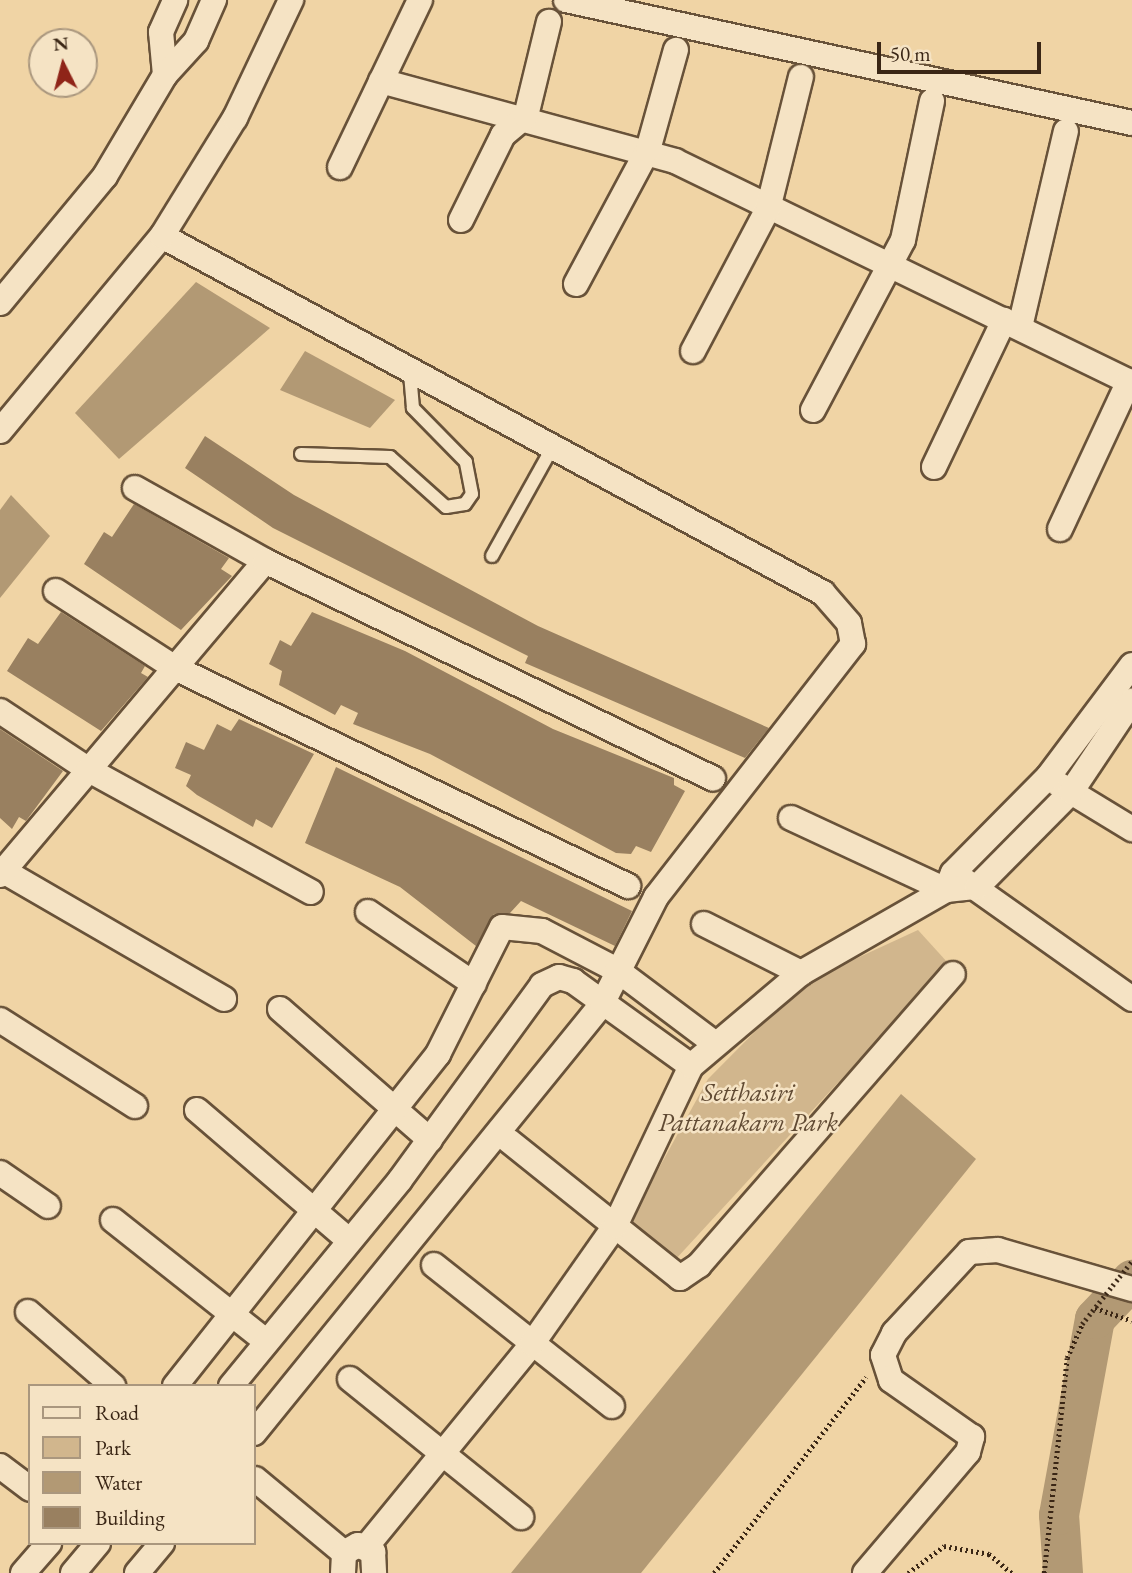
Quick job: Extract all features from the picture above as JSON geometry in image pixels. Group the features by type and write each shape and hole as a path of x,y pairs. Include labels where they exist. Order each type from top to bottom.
{"street":[{"path":"164,75 161,32 175,0"},
{"path":"0,303 105,176 164,75 196,41 214,0"},
{"path":"0,431 162,236 235,118 291,0"},
{"path":"340,167 420,0"},
{"path":"574,1 1132,123"},
{"path":"461,220 503,135 526,116 549,22"},
{"path":"576,284 648,150 676,50"},
{"path":"693,351 768,209 801,77"},
{"path":"381,81 526,116 648,150 1130,382 1060,529"},
{"path":"813,411 904,240 932,101"},
{"path":"934,467 1012,324 1066,131"},
{"path":"162,236 410,373 823,593 849,623 853,644 656,897 602,1004 256,1431"},
{"path":"135,488 265,561 713,779"},
{"path":"224,999 1,872 265,561"},
{"path":"57,591 175,668 628,886"},
{"path":"351,1558 532,1344 615,1226 691,1066 713,1042 801,973 949,881 1048,778 1132,666"},
{"path":"977,887 1071,792 1132,701"},
{"path":"0,711 89,770 311,892"},
{"path":"1048,778 1132,829"},
{"path":"791,818 949,881 977,887 1132,999"},
{"path":"368,912 474,984"},
{"path":"704,924 801,973"},
{"path":"177,1384 397,1111 438,1054 502,927 542,932 617,970 713,1042"},
{"path":"509,1141 615,1226 669,1274 680,1278 699,1265 953,974"},
{"path":"233,1384 430,1140 542,985 559,977 573,981 691,1066"},
{"path":"280,1009 430,1140"},
{"path":"0,1020 135,1106"},
{"path":"197,1110 350,1241"},
{"path":"0,1173 48,1206"},
{"path":"113,1220 267,1342"},
{"path":"865,1573 968,1452 971,1437 891,1380 883,1356 894,1334 969,1252 998,1250 1122,1287"},
{"path":"434,1265 612,1406"},
{"path":"28,1312 111,1384"},
{"path":"350,1379 521,1517"},
{"path":"0,1466 28,1487"},
{"path":"256,1480 351,1558 376,1559 374,1573"},
{"path":"23,1573 47,1545"},
{"path":"73,1573 96,1545"},
{"path":"137,1573 160,1545"}],"lane":[{"path":"301,454 390,457 446,507 466,504 472,494 466,462 413,408 410,373"},
{"path":"492,556 552,448"}],"path":[{"path":"1044,1573 1067,1359 1095,1309 1122,1287 1132,1261"},
{"path":"1095,1309 1132,1321"},
{"path":"714,1573 883,1356"},
{"path":"908,1573 944,1546 989,1554 1012,1573"}],"green space":[{"name":"Setthasiri Pattanakarn Park","path":"918,930 948,963 675,1260 627,1226 708,1079 803,983"}],"water":[{"path":"196,282 270,328 119,459 75,413"},
{"path":"305,351 395,400 370,428 280,390"},
{"path":"11,495 50,536 0,598 0,510"},
{"path":"901,1094 976,1159 641,1573 511,1573"}],"building":[{"path":"205,436 294,495 538,626 769,728 745,758 525,663 528,656 273,528 185,468"},
{"path":"134,504 229,558 221,569 232,576 181,630 84,564 104,532 112,537"},
{"path":"61,612 145,666 141,673 148,677 101,731 7,671 28,638 38,644"},
{"path":"312,612 405,651 553,729 674,778 674,785 685,791 651,852 636,846 631,854 616,853 430,754 353,724 358,713 341,705 335,715 279,685 282,671 269,664 280,640 291,646"},
{"path":"239,719 314,754 272,828 256,819 253,827 197,795 186,786 191,775 175,768 186,742 204,750 217,724 231,731"},
{"path":"0,729 63,771 26,821 19,817 12,829 0,818"},
{"path":"336,767 632,911 615,946 521,901 510,913 494,914 476,946 400,887 305,843"}],"waterway":[{"path":"1063,1573 1059,1515 1095,1319 1132,1280"}]}
